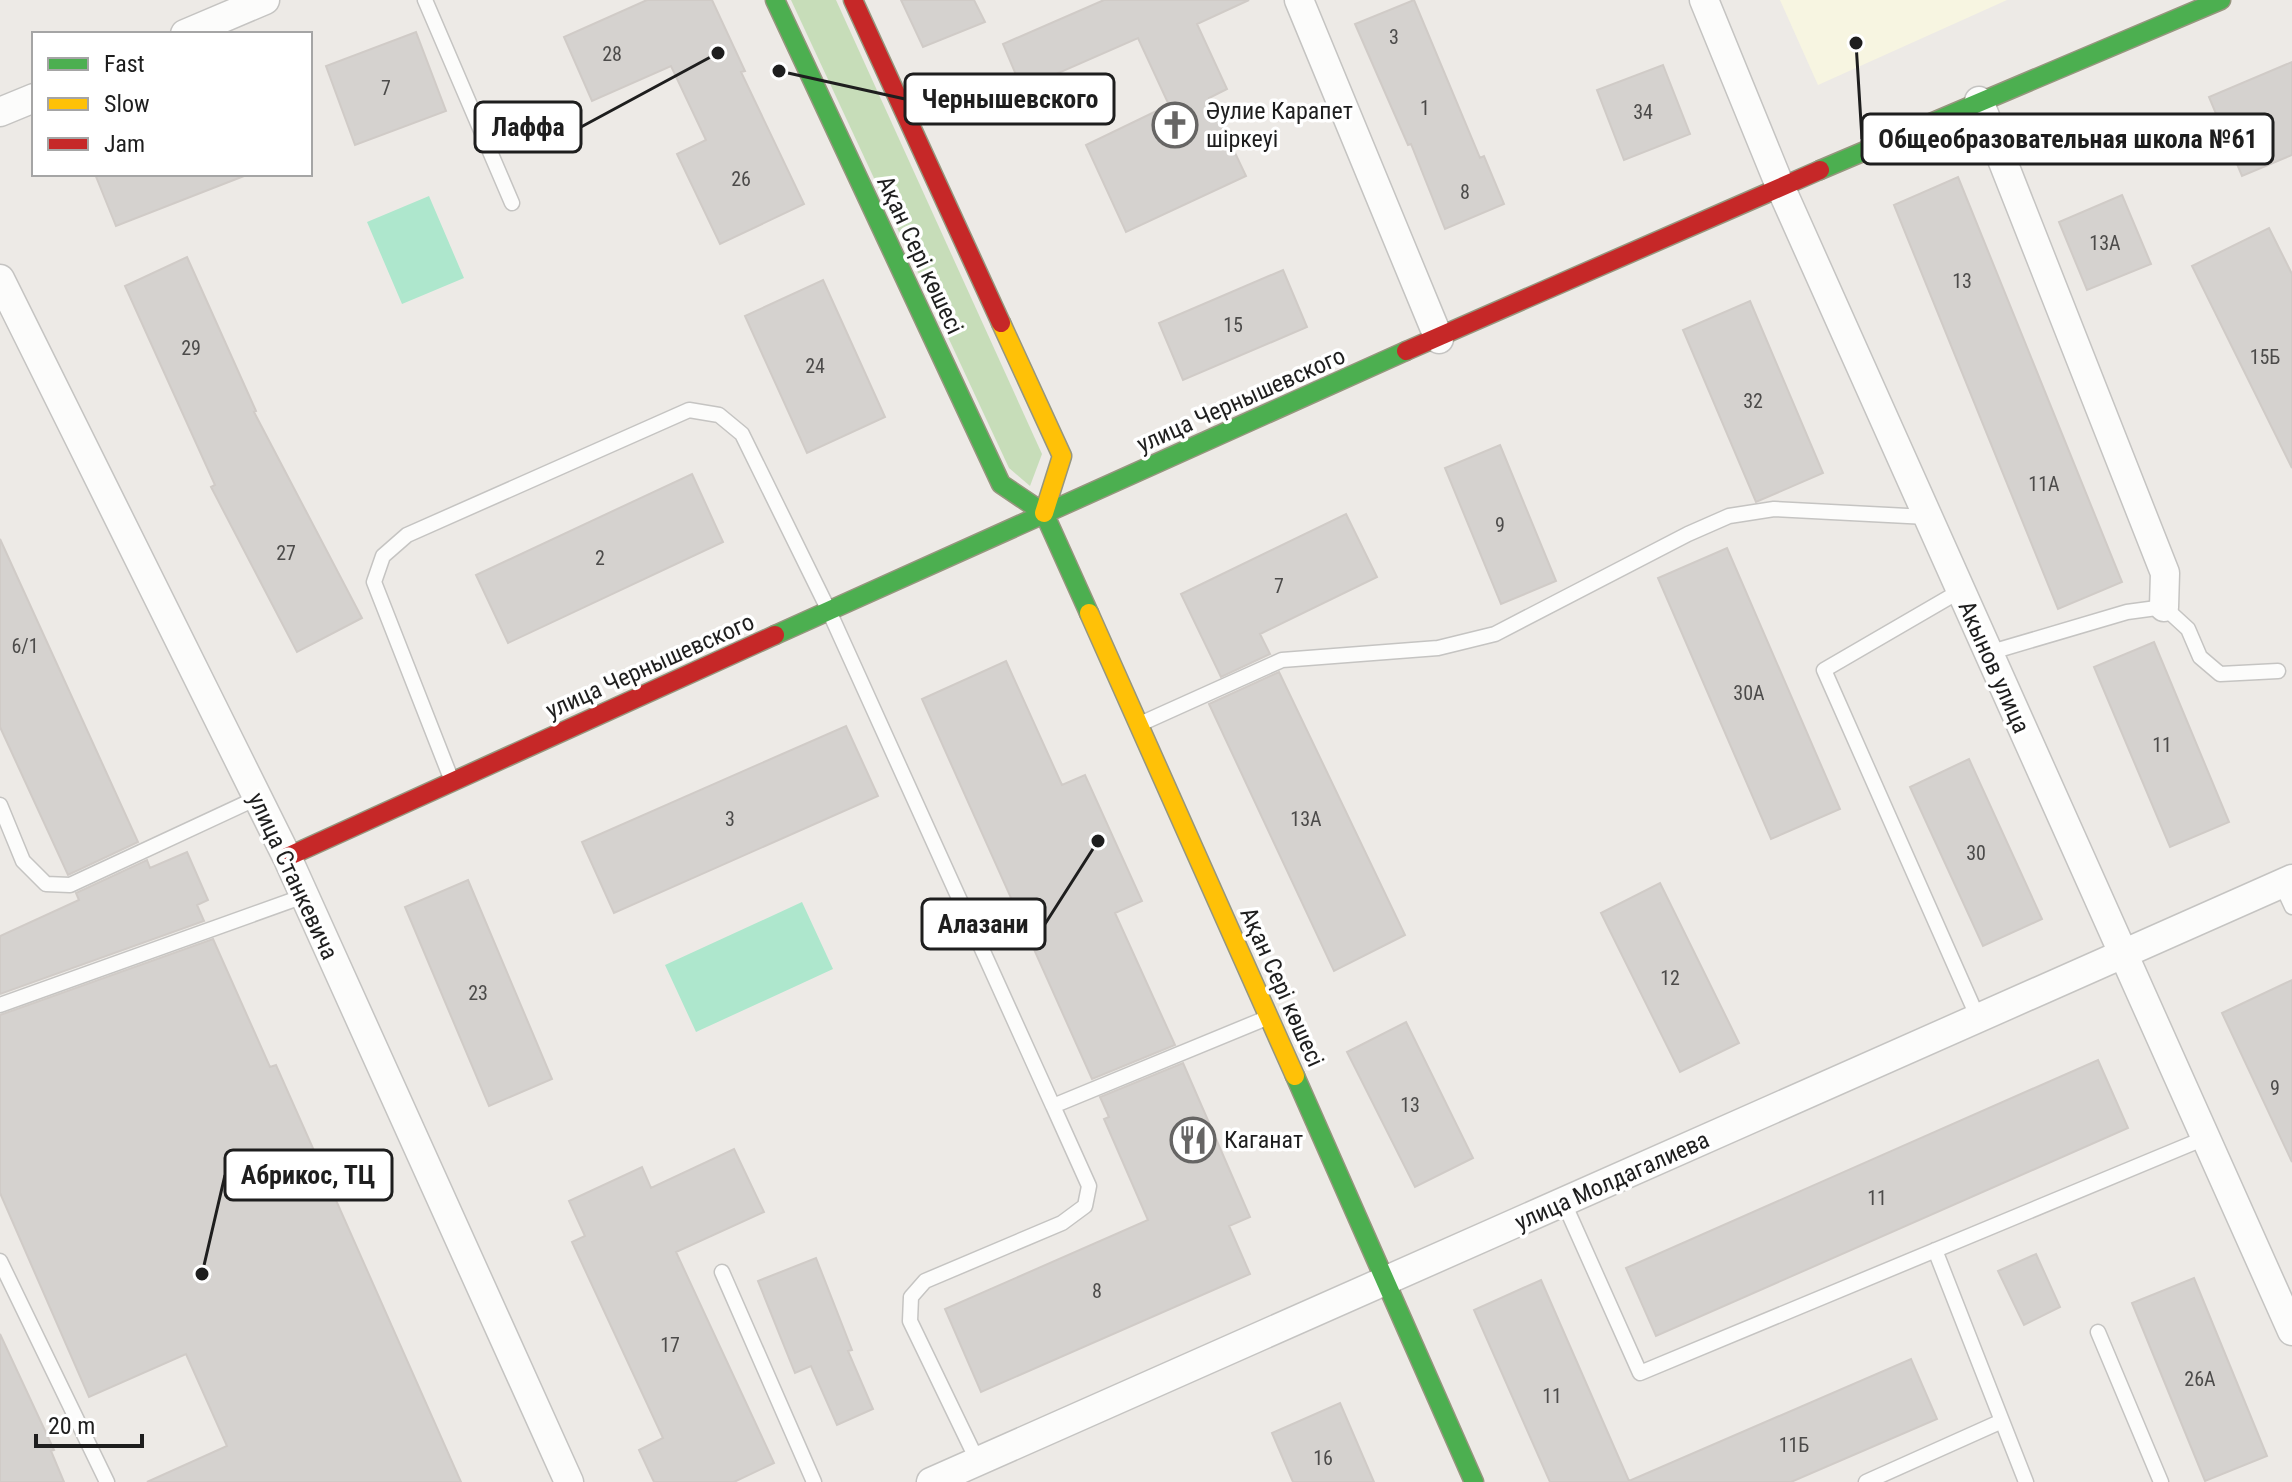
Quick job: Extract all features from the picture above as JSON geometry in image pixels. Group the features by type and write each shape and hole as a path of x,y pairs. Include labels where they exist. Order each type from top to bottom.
{"street":[{"path":"190,32 265,0"},
{"name":"Ақан Сері көшесі","path":"775,0 1001,484 1044,513 1474,1482"},
{"name":"Ақан Сері көшесі","path":"853,0 1062,456 1044,513"},
{"path":"1299,0 1439,339"},
{"name":"Акынов улица","path":"1704,0 1780,186 2292,1331"},
{"name":"улица Чернышевского","path":"287,857 1044,513 1780,186 2221,0"},
{"path":"0,112 32,99"},
{"path":"1979,101 2165,573 2164,607"},
{"name":"улица Станкевича","path":"0,279 287,857 569,1482"},
{"name":"улица Молдагалиева","path":"931,1482 2122,954 2288,890"}],"lane":[{"path":"425,0 512,203"},
{"path":"452,782 374,582 383,556 407,535 689,410 719,415 742,434 829,611 1089,1186 1085,1206 1062,1223 925,1281 911,1297 910,1321 978,1462"},
{"path":"1139,725 1282,660 1438,648 1495,634 1729,516 1774,509 1927,517"},
{"path":"1960,591 1824,670 1978,1018"},
{"path":"1988,653 2127,612 2164,607 2188,629 2200,657 2220,674 2278,671"},
{"path":"0,805 23,861 46,884 70,885 257,798"},
{"path":"0,1005 304,896"},
{"path":"1053,1106 1269,1017"},
{"path":"1564,1203 1640,1373 2205,1138"},
{"path":"1935,1250 2026,1482"},
{"path":"0,1261 107,1482"},
{"path":"722,1272 814,1482"},
{"path":"2098,1332 2161,1482"},
{"path":"1866,1482 2002,1421"}],"shaded area":[{"path":"1780,0 2007,0 1818,85"}],"green space":[{"path":"791,0 836,0 1042,454 1030,486 1009,468"},
{"path":"429,196 464,278 402,304 367,222"},
{"path":"802,902 833,969 696,1032 665,965"}],"building":[{"path":"647,0 712,0 745,71 741,72 804,204 720,244 677,154 706,140 671,66 592,101 564,37"},
{"path":"901,0 974,0 985,22 923,47"},
{"path":"1104,0 1249,0 1197,24 1227,89 1209,98 1246,176 1126,232 1086,145 1169,105 1138,38 1022,89 1003,44"},
{"path":"1414,0 1480,158 1484,156 1504,204 1445,229 1411,144 1408,145 1355,24"},
{"path":"416,32 446,111 355,145 326,66"},
{"path":"2292,62 2292,155 2242,176 2209,97"},
{"path":"1663,65 1690,134 1624,160 1597,90"},
{"path":"96,176 244,176 116,226"},
{"path":"1958,177 2122,582 2058,609 1894,205"},
{"path":"2122,195 2151,264 2087,290 2059,222"},
{"path":"2269,228 2292,274 2292,468 2192,266"},
{"path":"187,257 254,412 362,618 297,652 211,487 215,485 125,286"},
{"path":"1283,270 1307,327 1183,380 1159,323"},
{"path":"823,280 885,417 807,453 745,316"},
{"path":"1750,301 1823,473 1756,502 1683,330"},
{"path":"1500,445 1556,581 1501,604 1445,468"},
{"path":"692,474 723,542 508,643 476,575"},
{"path":"1346,514 1377,577 1260,634 1270,654 1221,677 1181,594"},
{"path":"0,539 138,842 68,875 0,727"},
{"path":"1727,548 1840,809 1771,839 1658,578"},
{"path":"2154,642 2229,822 2170,847 2094,667"},
{"path":"1006,661 1062,785 1085,775 1142,901 1115,913 1175,1045 1092,1079 922,699"},
{"path":"1279,672 1405,935 1334,971 1209,704"},
{"path":"846,726 878,796 614,913 582,842"},
{"path":"1969,759 2042,919 1983,946 1910,787"},
{"path":"187,852 208,900 197,905 204,921 0,994 0,936 79,900 76,893 147,860 150,868"},
{"path":"468,880 552,1079 489,1106 405,907"},
{"path":"1660,883 1739,1043 1680,1072 1601,913"},
{"path":"213,939 270,1067 276,1065 461,1482 147,1482 227,1446 186,1354 89,1397 0,1193 0,1015"},
{"path":"2292,980 2292,1162 2222,1013"},
{"path":"1406,1022 1473,1158 1415,1187 1347,1052"},
{"path":"2098,1060 2128,1128 1656,1336 1626,1268"},
{"path":"1183,1063 1250,1217 1229,1226 1250,1274 981,1392 945,1309 1148,1220 1104,1119 1109,1117 1100,1097"},
{"path":"734,1149 764,1212 676,1252 774,1463 734,1482 654,1482 639,1450 663,1438 572,1242 585,1236 569,1201 642,1167 651,1188"},
{"path":"2036,1254 2060,1307 2024,1325 1998,1271"},
{"path":"816,1258 852,1350 848,1351 873,1409 837,1425 811,1366 795,1373 758,1281"},
{"path":"2194,1278 2267,1456 2205,1481 2132,1303"},
{"path":"1541,1280 1629,1481 1911,1359 1937,1419 1791,1482 1550,1482 1474,1310"},
{"path":"0,1334 54,1450 51,1451 64,1482 0,1482"},
{"path":"1340,1403 1374,1482 1293,1482 1272,1433"}],"traffic: fast":[{"path":"775,0 1001,484 1044,513 1089,613"},
{"path":"1820,170 2221,0"},
{"path":"775,635 1406,351"},
{"path":"1295,1076 1474,1482"}],"traffic: slow":[{"path":"1001,323 1062,456 1044,513"},
{"path":"1089,613 1295,1076"}],"traffic: jam":[{"path":"853,0 1001,323"},
{"path":"1406,351 1820,170"},
{"path":"287,857 775,635"}],"place":[{"name":"Общеобразовательная школа №61","path":"1856,43"},
{"name":"Лаффа","path":"718,53"},
{"name":"Чернышевского","path":"779,71"},
{"name":"Әулие Карапет шіркеуі","path":"1175,125"},
{"name":"Алазани","path":"1098,841"},
{"name":"Каганат","path":"1193,1140"},
{"name":"Абрикос, ТЦ","path":"202,1274"}]}
